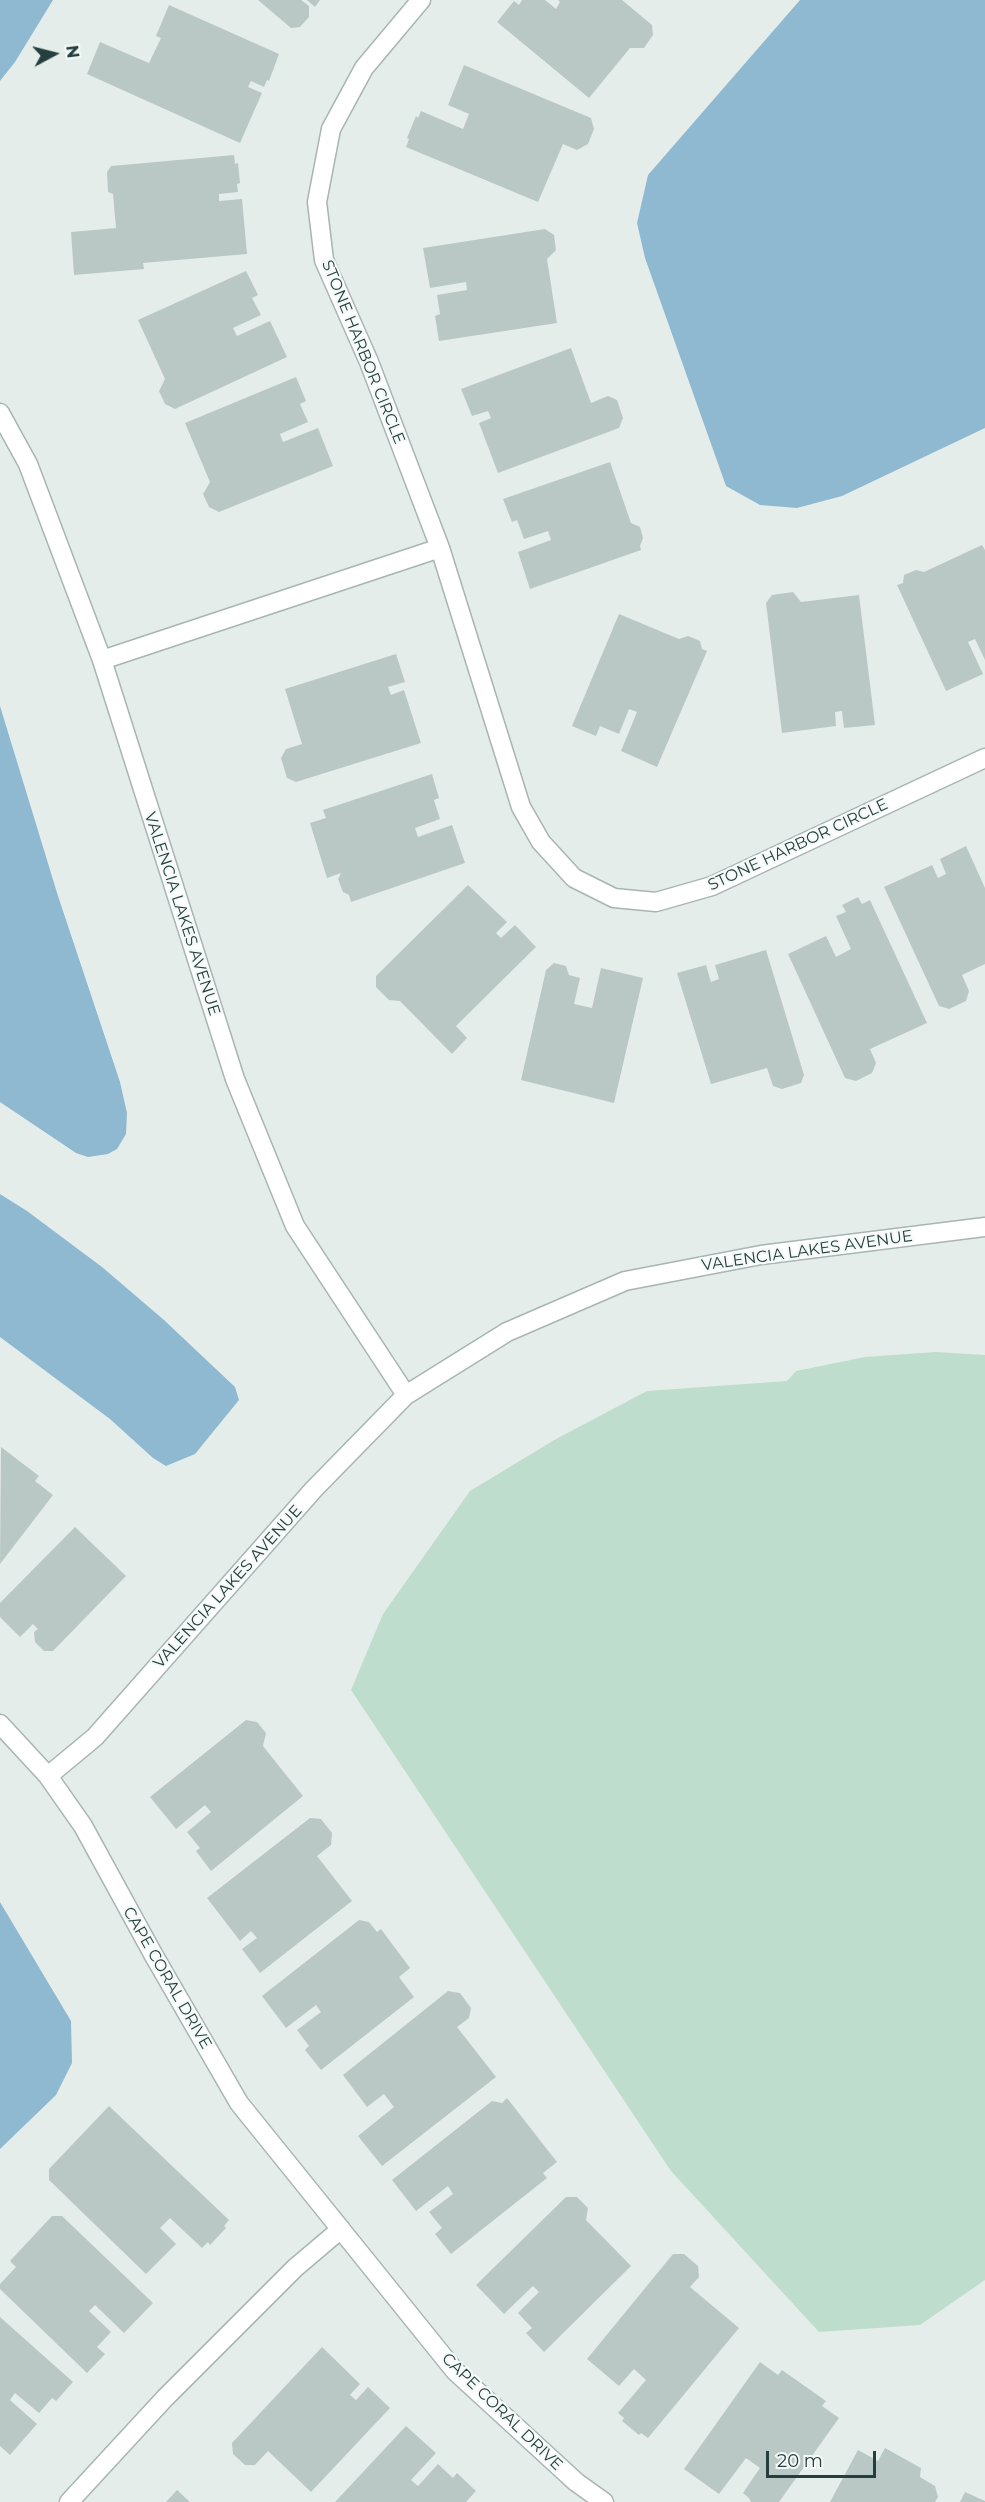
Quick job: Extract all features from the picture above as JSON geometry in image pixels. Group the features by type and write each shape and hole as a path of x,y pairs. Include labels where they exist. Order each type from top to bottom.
{"street":[{"name":"STONE HARBOR CIRCLE","path":"421,0 364,68 331,129 317,202 324,260 369,362 440,548 521,807 541,842 574,878 614,898 656,902 712,886 985,758"},
{"name":"VALENCIA LAKES AVENUE","path":"0,413 28,464 102,660 235,1079 295,1226 406,1395"},
{"path":"102,660 440,548"},
{"name":"VALENCIA LAKES AVENUE","path":"48,1776 95,1737 314,1490 406,1395 507,1332 625,1281 761,1255 985,1227"},
{"name":"CAPE CORAL DRIVE","path":"0,1724 48,1776 83,1826 153,1954 239,2103 455,2371 576,2482 604,2502"},
{"path":"69,2502 181,2382 295,2268 341,2229"}],"green space":[{"path":"936,1352 985,1355 985,2280 920,2325 819,2332 671,2171 351,1690 383,1614 470,1491 556,1439 647,1391 787,1381 796,1371 865,1357"}],"water":[{"path":"0,0 53,0 15,62 0,81"},
{"path":"800,0 985,0 985,428 842,496 797,508 760,505 726,486 645,258 637,223 648,175"},
{"path":"0,706 58,896 120,1082 127,1113 126,1134 117,1149 108,1154 88,1157 76,1153 0,1102"},
{"path":"0,1194 27,1211 102,1267 164,1320 235,1387 239,1400 195,1454 166,1466 153,1458 110,1419 0,1337"},
{"path":"0,1902 71,2021 72,2063 56,2095 0,2149"}],"building":[{"path":"258,0 301,0 309,6 309,17 300,27 291,28"},
{"path":"307,0 320,0 315,7"},
{"path":"522,0 545,0 556,9 560,2 558,0 622,0 652,25 653,35 644,48 630,48 589,98 497,22 514,1 519,5"},
{"path":"169,5 279,54 269,81 267,80 264,87 251,81 248,87 262,93 240,143 87,74 100,42 149,63 161,38 156,36"},
{"path":"464,65 591,118 594,129 588,144 577,150 563,144 538,202 406,147 409,139 407,138 416,116 418,118 421,111 463,129 469,114 448,105"},
{"path":"234,155 235,164 238,163 240,183 237,184 238,192 219,194 219,201 242,199 247,254 143,263 144,269 74,275 71,232 116,228 113,194 108,192 107,172 111,166"},
{"path":"545,229 554,235 556,250 547,259 557,323 439,341 435,316 440,314 437,295 467,290 466,282 430,288 423,248"},
{"path":"246,271 258,295 252,298 261,315 233,328 237,336 270,321 287,357 175,409 165,404 159,391 165,379 138,320"},
{"path":"571,348 591,403 608,396 617,400 623,418 619,428 498,473 479,423 491,418 488,411 472,416 461,389"},
{"path":"296,377 306,401 300,404 308,422 280,434 283,442 318,428 333,466 219,512 209,507 203,494 210,482 185,423"},
{"path":"610,462 631,523 640,527 643,538 641,550 530,589 518,552 551,540 548,531 524,539 517,520 512,522 503,499"},
{"path":"982,545 985,550 985,660 975,639 968,642 983,674 946,691 897,585 903,583 904,575 916,570 924,572"},
{"path":"793,592 801,602 859,595 875,725 844,728 842,711 835,712 836,726 782,733 766,603 772,595"},
{"path":"619,614 679,639 688,636 700,641 702,649 707,651 657,767 621,751 637,712 629,709 619,734 600,726 596,736 572,726"},
{"path":"396,654 405,682 388,687 391,695 404,690 421,743 296,782 287,778 281,758 286,749 302,744 285,689"},
{"path":"432,774 439,798 434,800 440,819 415,828 418,837 452,825 465,863 351,902 349,895 343,892 338,879 341,873 327,878 310,823 326,818 323,810"},
{"path":"966,846 985,888 985,964 962,975 969,991 966,1001 949,1009 939,1006 884,887 932,865 938,878 946,874 940,859"},
{"path":"468,885 507,922 496,933 501,938 515,925 536,947 456,1026 467,1038 452,1054 400,1001 389,1000 376,987 376,976"},
{"path":"858,897 862,904 870,900 927,1023 870,1049 876,1063 872,1073 856,1081 845,1078 788,954 826,936 836,957 851,949 836,916 846,912 842,905"},
{"path":"766,950 804,1075 801,1083 782,1089 773,1086 767,1068 711,1084 677,973 706,965 711,982 719,979 715,965"},
{"path":"554,963 566,966 569,975 580,978 574,1004 592,1008 601,968 643,978 614,1103 521,1080 546,970"},
{"path":"1,1447 39,1476 35,1481 53,1495 0,1564"},
{"path":"75,1527 126,1576 53,1651 44,1651 35,1642 34,1632 38,1629 33,1624 20,1637 0,1617 0,1603"},
{"path":"246,1720 257,1722 266,1733 263,1746 303,1796 211,1871 196,1851 200,1848 187,1832 211,1812 205,1805 176,1829 150,1797"},
{"path":"310,1818 321,1819 332,1833 331,1845 317,1856 352,1901 260,1973 242,1949 257,1938 251,1931 240,1941 207,1898"},
{"path":"359,1920 369,1922 377,1932 381,1929 410,1968 399,1977 414,1997 321,2070 305,2050 309,2046 297,2030 321,2012 316,2005 286,2028 262,1996"},
{"path":"448,1991 460,1993 471,2008 469,2018 457,2027 496,2077 382,2166 358,2136 394,2107 384,2094 367,2107 343,2075"},
{"path":"507,2098 557,2162 543,2173 547,2178 451,2254 435,2234 442,2228 429,2212 453,2194 448,2186 416,2211 392,2180 492,2101 502,2103"},
{"path":"109,2106 229,2220 224,2226 226,2228 210,2245 208,2242 202,2248 170,2218 160,2228 176,2244 146,2274 49,2180 49,2169"},
{"path":"566,2197 577,2197 588,2208 586,2220 631,2266 544,2352 526,2333 532,2328 518,2313 539,2292 533,2286 504,2314 476,2285"},
{"path":"52,2216 62,2216 153,2303 124,2333 95,2305 89,2311 111,2332 97,2347 105,2354 87,2373 0,2289 0,2284 16,2267 10,2261"},
{"path":"673,2254 684,2254 698,2266 699,2277 690,2287 739,2328 648,2438 641,2433 639,2435 622,2421 624,2418 618,2413 646,2380 634,2369 619,2386 587,2359"},
{"path":"0,2317 73,2382 56,2401 52,2398 39,2413 15,2393 10,2400 37,2424 10,2455 0,2446"},
{"path":"322,2347 360,2384 350,2395 356,2400 368,2387 390,2408 311,2492 268,2451 255,2465 245,2465 233,2454 232,2443"},
{"path":"760,2362 778,2375 782,2370 826,2401 822,2406 839,2418 779,2502 751,2502 743,2493 760,2468 746,2458 719,2494 684,2469"},
{"path":"406,2426 436,2453 411,2480 418,2486 438,2464 453,2478 457,2473 476,2491 466,2502 335,2502"},
{"path":"885,2448 921,2468 920,2477 935,2486 938,2497 935,2502 830,2502 858,2450 878,2461"},
{"path":"177,2490 190,2502 166,2502"},
{"path":"965,2492 985,2501 985,2502 960,2502"}]}
